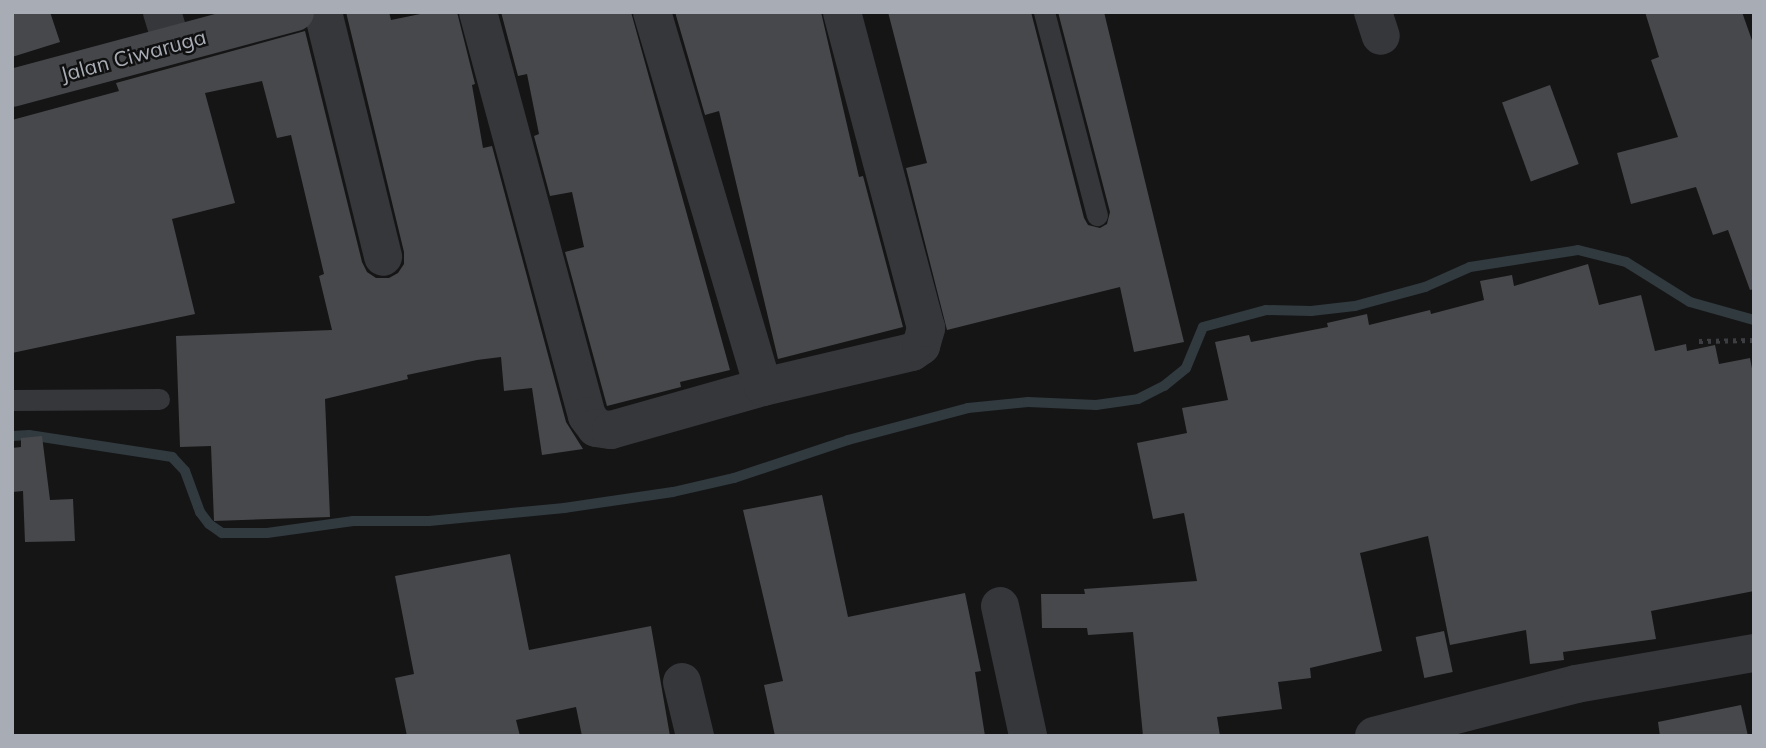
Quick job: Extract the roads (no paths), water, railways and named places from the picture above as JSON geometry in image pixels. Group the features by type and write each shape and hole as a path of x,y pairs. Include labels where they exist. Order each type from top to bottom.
{"street":[{"name":"Jalan Ciwaruga","path":"12,88 167,29 295,12"},
{"path":"323,12 383,257"},
{"path":"478,12 591,423 596,428 611,430 763,387 912,352 922,346 926,336 842,12"},
{"path":"652,12 763,387"},
{"path":"1000,606 1028,736"},
{"path":"1374,736 1576,684 1754,653"},
{"path":"682,682 695,736"}],"lane":[{"path":"1044,12 1097,215"},
{"path":"12,400 159,398"}],"waterway":[{"path":"12,436 29,435 172,457 185,471 200,512 209,524 222,533 267,533 353,521 429,521 564,508 673,492 734,478 848,440 968,408 1028,402 1096,405 1138,399 1164,386 1186,368 1203,327 1266,310 1311,311 1355,306 1425,287 1470,267 1578,250 1626,262 1690,302 1754,320"}]}
